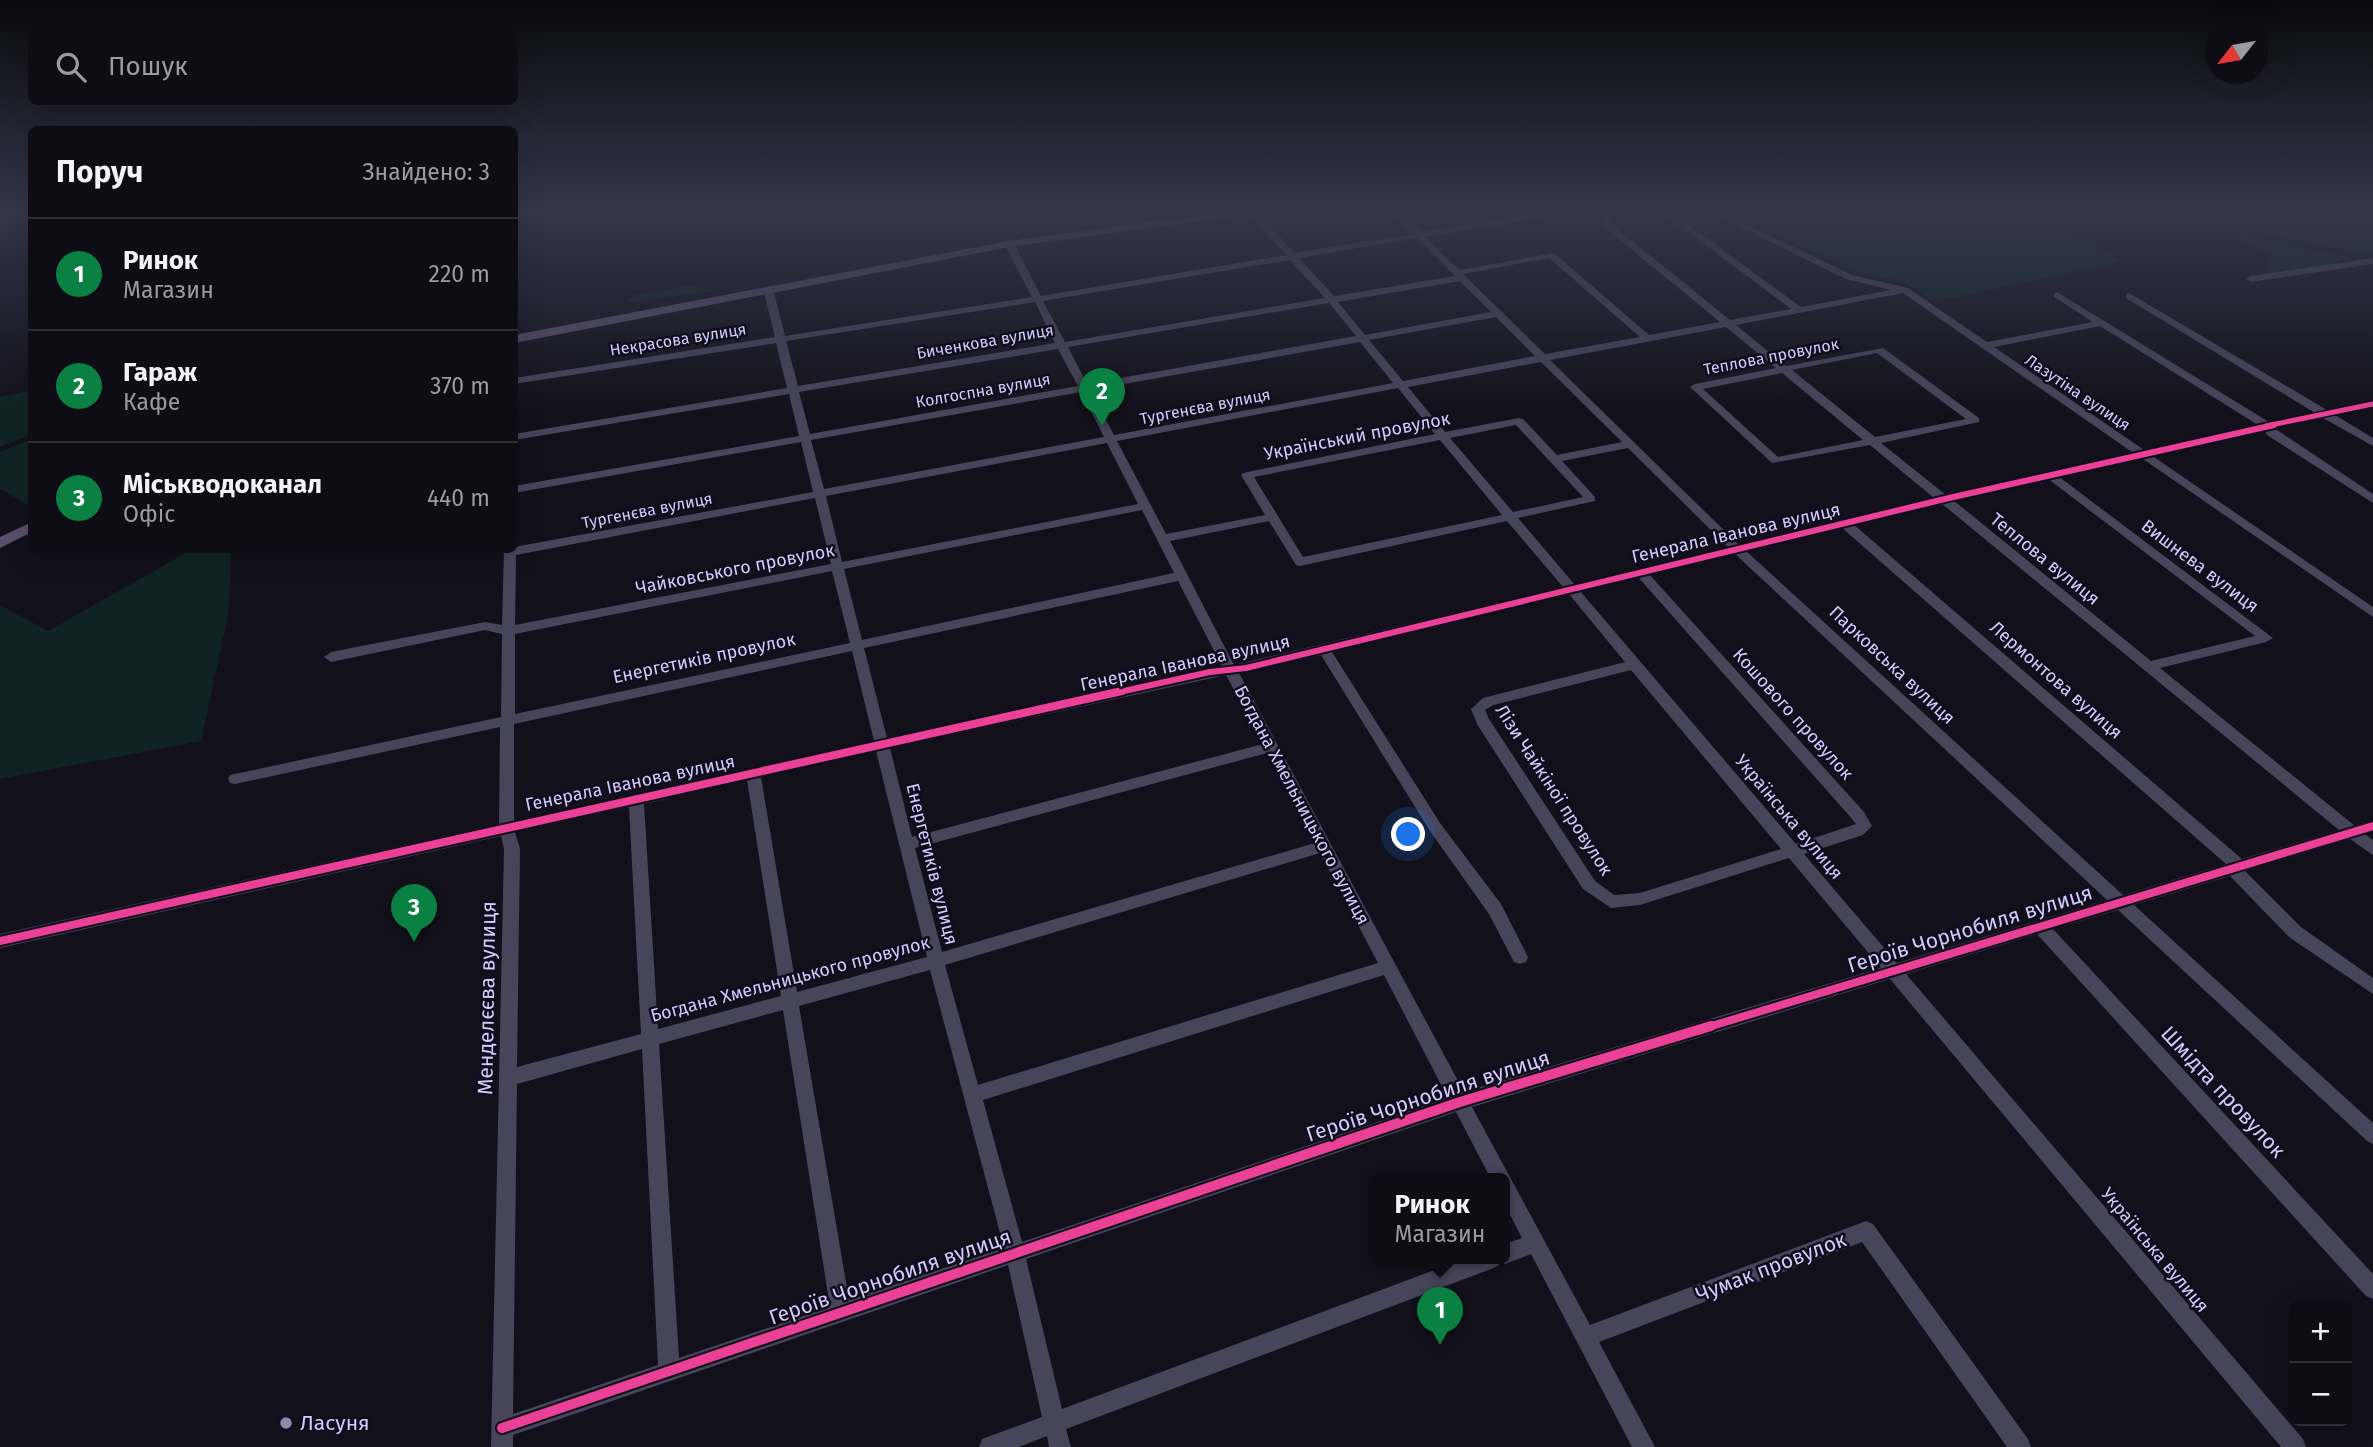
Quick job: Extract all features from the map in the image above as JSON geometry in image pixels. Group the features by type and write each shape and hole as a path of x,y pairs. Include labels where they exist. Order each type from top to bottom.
{"main road":[{"path":"518,338 813,281"},
{"path":"0,543 28,528"}],"street":[{"name":"Богдана Хмельницького вулиця","path":"1028,281 1181,576 1498,1173"},
{"name":"Некрасова вулиця","path":"518,380 1142,281"},
{"name":"Українська вулиця","path":"1314,281 1443,437 2295,1447"},
{"name":"Биченкова вулиця","path":"518,436 1429,281"},
{"name":"Парковська вулиця","path":"1465,281 1737,549 2373,1135"},
{"name":"Биченкова вулиця","path":"1580,281 1648,339"},
{"name":"Теплова вулиця","path":"1676,281 2373,849"},
{"path":"1759,281 1799,310"},
{"name":"Лазутіна вулиця","path":"1864,281 1905,290 2373,612"},
{"name":"Енергетиків вулиця","path":"768,289 822,494 936,961 1015,1253 1060,1447"},
{"name":"Тургенєва вулиця","path":"518,550 1905,290"},
{"path":"2057,295 2267,426 2271,433 2373,499"},
{"path":"2129,296 2373,443"},
{"name":"Колгоспна вулиця","path":"518,489 1499,314"},
{"path":"1986,345 2102,323"},
{"name":"Теплова провулок","path":"1879,350 1975,420 1776,461 1695,387 1786,369 1879,350"},
{"name":"Генерала Іванова вулиця","path":"0,941 753,772 1324,649 1737,549 2267,426 2373,404"},
{"name":"Український провулок","path":"1519,421 1591,499 1300,562 1247,475 1443,437 1519,421"},
{"path":"1556,458 1631,444"},
{"name":"Вишнева вулиця","path":"2051,476 2266,638 2149,666"},
{"name":"Чайковського провулок","path":"331,657 485,626 509,631 1145,506"},
{"path":"1162,539 1272,517"},
{"name":"Лермонтова вулиця","path":"1845,524 2236,867 2295,932 2373,987"},
{"name":"Менделєєва вулиця","path":"502,1447 512,849 506,827 510,553"},
{"name":"Кошового провулок","path":"1640,572 1859,816 1864,826 1858,831 1794,853"},
{"name":"Енергетиків провулок","path":"235,779 1181,576"},
{"path":"1324,649 1435,827 1494,909 1520,957"},
{"name":"Лізи Чайкіної провулок","path":"1635,664 1488,701 1478,709 1482,720 1590,885 1611,902 1640,899 1794,853"},
{"path":"907,845 1272,747"},
{"path":"753,772 841,1312"},
{"path":"636,798 669,1371"},
{"name":"Героїв Чорнобиля вулиця","path":"502,1428 1460,1102 2373,825"},
{"name":"Богдана Хмельницького провулок","path":"508,1078 936,961 1324,846"},
{"name":"Шмідта провулок","path":"2040,926 2373,1289"},
{"path":"972,1095 1388,967"},
{"path":"1510,1196 1644,1447"},
{"name":"Чумак провулок","path":"1585,1337 1866,1231 2020,1447"},
{"path":"1510,1252 1535,1243"},
{"path":"990,1447 1478,1264"}],"green space":[{"path":"1895,281 2033,281 1934,302 1905,283"},
{"path":"693,285 712,291 626,303 635,295"},
{"path":"28,391 28,435 0,447 0,397"},
{"path":"28,440 28,505 0,489 0,452"},
{"path":"186,553 231,553 229,611 201,741 0,779 0,605 48,631"}],"cycle path":[{"path":"0,941 1210,672 1246,668 1949,498 2373,404"},
{"path":"502,1428 1460,1102 2373,826"}],"place":[{"name":"Гараж","path":"1102,426"},
{"name":"Міськводоканал","path":"414,942"},
{"name":"Ринок","path":"1440,1345"},
{"name":"Ласуня","path":"286,1423"}]}
